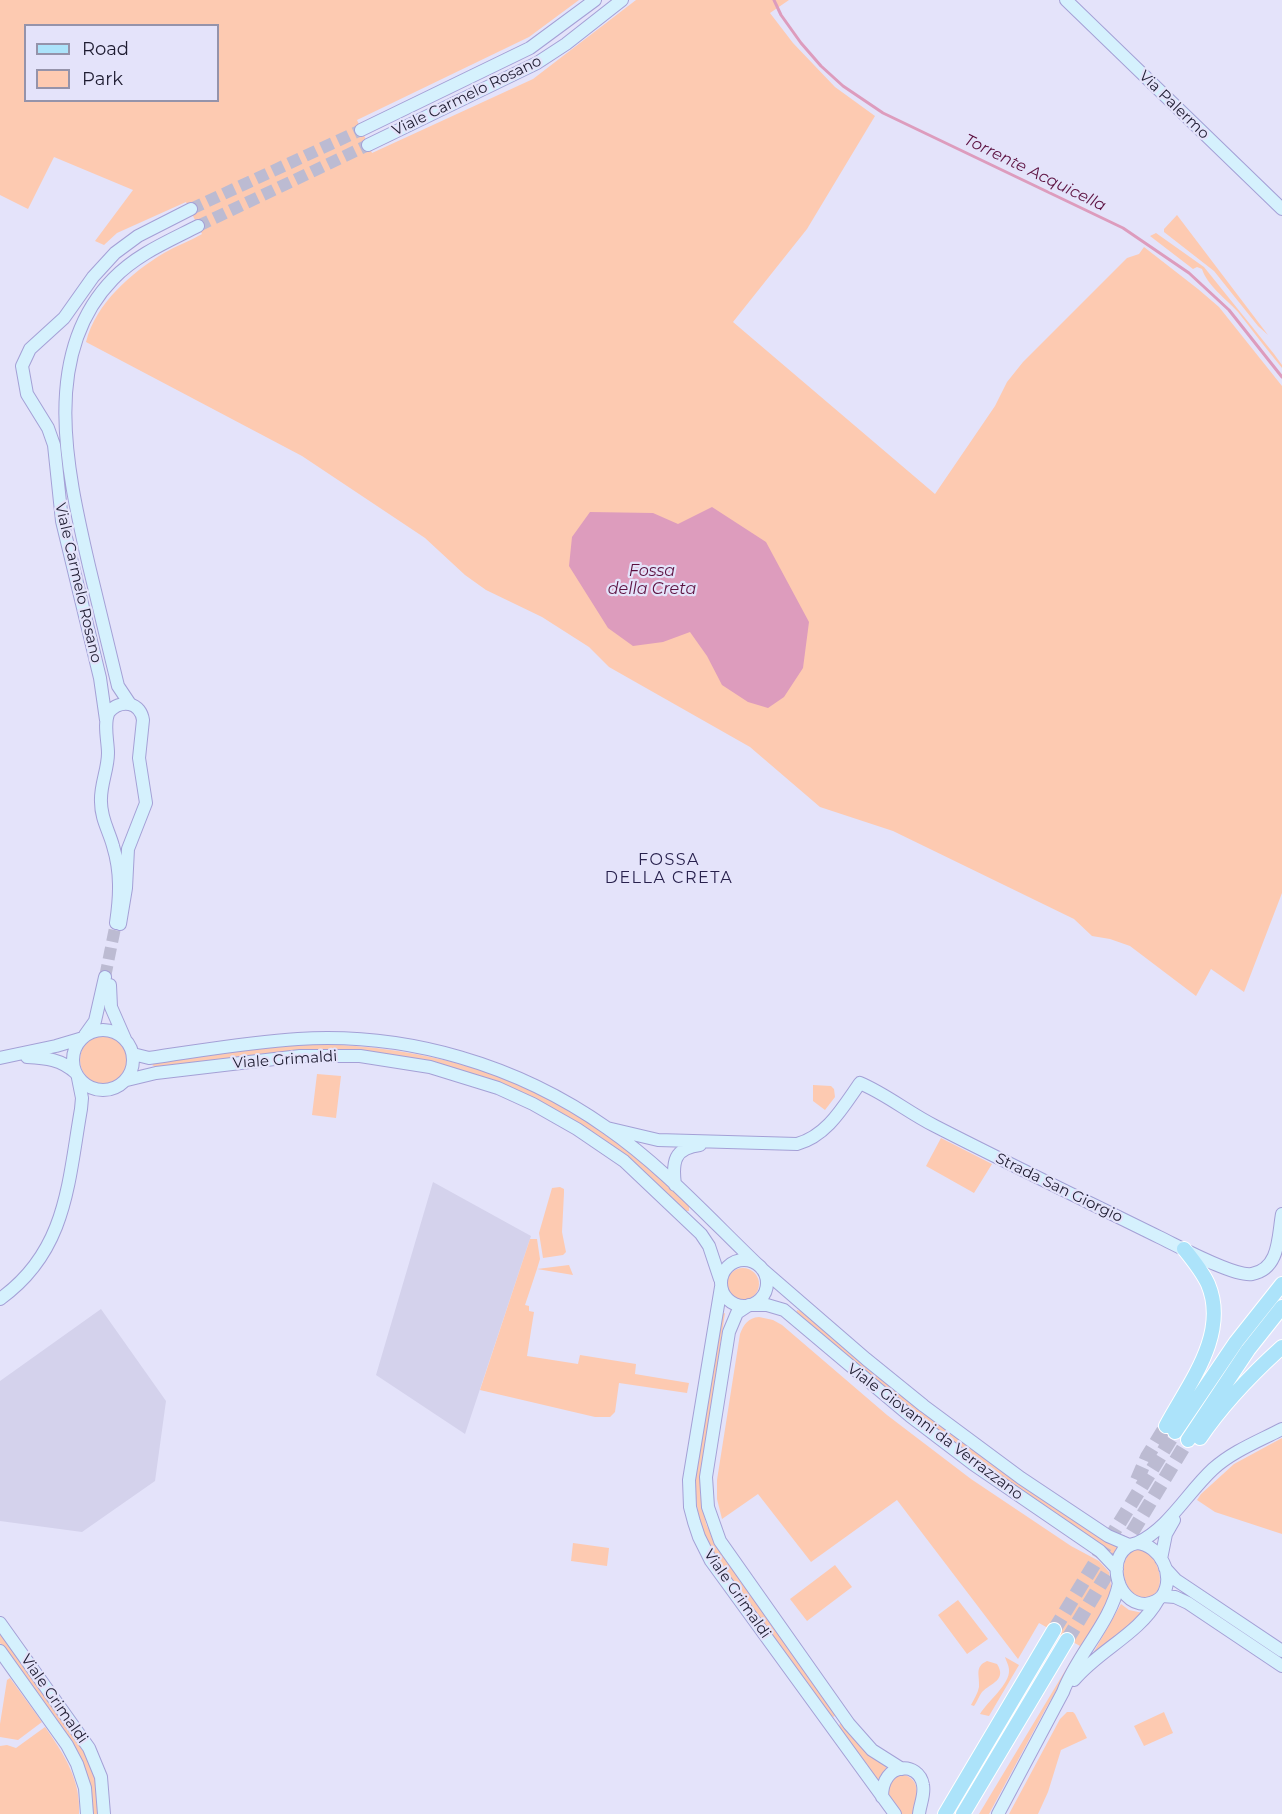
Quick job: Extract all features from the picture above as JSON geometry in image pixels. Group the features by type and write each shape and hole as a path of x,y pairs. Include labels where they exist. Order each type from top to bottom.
{"main road":[{"name":"Viale Carmelo Rosano","path":"361,130 530,48 595,0"},
{"name":"Viale Carmelo Rosano","path":"368,145 537,63 566,44 622,0"},
{"name":"Via Palermo","path":"1066,0 1282,209"},
{"name":"Viale Carmelo Rosano","path":"107,829 101,803 108,759 106,720 100,678 61,512 51,433 27,394 22,366 23,359 30,349 64,318 93,277 115,254 138,236 191,209"},
{"name":"Viale Carmelo Rosano","path":"136,830 146,803 139,748 143,720 140,710 130,704 118,686 73,496 65,411 70,363 78,334 86,317 113,279 136,259 198,226"},
{"path":"106,720 116,706 130,704"},
{"path":"107,829 122,835 136,830"},
{"path":"107,829 114,847 119,875 118,923 126,888 128,849 136,830"},
{"path":"0,1299 30,1273 47,1248 57,1226 67,1196 86,1093 77,1075 73,1058 78,1044 95,1021 108,978 111,1007 133,1054 133,1067 127,1080 121,1085 110,1090 86,1093"},
{"path":"4,1058 56,1046 90,1033 105,1030 119,1034 125,1039"},
{"path":"133,1054 150,1058 300,1039 362,1040 396,1044 455,1056 502,1071 565,1101 634,1148 760,1267 932,1413 1021,1478 1108,1536 1133,1544 1150,1546 1176,1580 1282,1652"},
{"name":"Viale Grimaldi","path":"127,1080 156,1073 268,1058 331,1055 360,1056 430,1067 498,1088 564,1120 624,1161 701,1234 709,1246 721,1283 690,1467 690,1508 694,1522 711,1561 892,1812"},
{"path":"4,1058 53,1059 68,1066 77,1075"},
{"name":"Strada San Giorgio","path":"715,1143 788,1145 804,1142 823,1131 860,1083 885,1095 931,1124 1184,1249 1240,1274 1253,1274 1271,1263 1276,1254 1282,1214"},
{"path":"607,1128 658,1140 715,1143"},
{"path":"675,1185 674,1163 677,1155 689,1146 715,1143"},
{"path":"1184,1249 1207,1282 1215,1312 1215,1327 1170,1429 1282,1284"},
{"path":"751,1305 741,1306 728,1300 721,1283 726,1267 738,1260 752,1261 760,1267 766,1279 766,1290 761,1299 751,1305 737,1313 729,1332 706,1477 706,1498 710,1518 727,1553 849,1724 872,1750 902,1769 910,1770 921,1780 923,1797 919,1814"},
{"name":"Viale Giovanni da Verrazzano","path":"751,1305 767,1305 784,1310 910,1416 983,1471 1100,1551 1117,1569"},
{"path":"1282,1307 1222,1386 1191,1442 1282,1347"},
{"path":"1282,1429 1248,1446 1216,1467 1188,1495 1155,1534 1133,1544 1118,1558 1117,1569 1119,1583 1127,1597 1136,1602 1150,1603 1160,1598 1175,1597 1188,1603 1282,1665"},
{"path":"1064,1692 1091,1662 1138,1625 1151,1612 1160,1598 1166,1582 1163,1564 1167,1534 1188,1495"},
{"path":"998,1814 1064,1692 1068,1678 1113,1604 1119,1583"},
{"name":"Viale Grimaldi","path":"0,1623 89,1748 101,1778 104,1814"},
{"path":"945,1814 1054,1630"},
{"path":"963,1814 1067,1640"},
{"path":"0,1651 67,1744 85,1788 87,1814"},
{"path":"882,1797 885,1778 890,1773 902,1769"}],"shaded area":[{"path":"433,1182 531,1236 465,1434 376,1375"},
{"path":"101,1309 166,1401 155,1481 82,1532 0,1521 0,1381"}],"green space":[{"path":"0,0 579,0 529,37 357,120 372,153 533,79 636,0 789,0 770,13 793,43 835,87 875,116 807,229 733,322 935,494 995,406 1007,382 1023,362 1127,258 1139,254 1144,247 1219,307 1282,386 1282,893 1244,992 1211,969 1196,996 1130,946 1092,936 1074,919 893,831 820,807 750,747 609,667 589,647 542,617 486,590 465,575 425,538 302,456 86,342 98,314 116,290 164,253 202,234 186,202 117,233 104,245 95,241 133,190 54,157 28,209 0,195"},
{"path":"1177,215 1268,335 1258,326 1214,271 1164,232 1164,229"},
{"path":"1156,233 1204,267 1274,354 1282,368 1238,312 1212,286 1202,269 1197,267 1193,269 1150,236"},
{"path":"99,1036 109,1036 124,1046 128,1060 127,1069 118,1080 109,1084 99,1084 84,1074 80,1065 80,1055 90,1040"},
{"path":"323,1044 407,1052 484,1072 522,1086 593,1125 628,1151 689,1206 689,1211 686,1211 610,1144 569,1117 502,1085 430,1062 393,1055 320,1050 258,1054 157,1068 152,1065 258,1048"},
{"path":"317,1074 341,1076 336,1118 312,1115"},
{"path":"813,1085 831,1086 834,1089 835,1097 825,1110 813,1101"},
{"path":"941,1138 992,1164 974,1193 926,1166"},
{"path":"552,1188 564,1189 562,1232 566,1252 563,1255 543,1258 539,1233"},
{"path":"530,1239 537,1239 540,1259 525,1305 529,1306 529,1311 534,1312 527,1356 578,1364 580,1355 636,1364 635,1374 689,1383 687,1393 619,1383 615,1412 610,1417 595,1417 480,1390"},
{"path":"569,1265 573,1275 537,1269"},
{"path":"743,1268 754,1273 759,1284 754,1295 743,1300 732,1295 727,1284 732,1273"},
{"path":"797,1310 802,1311 916,1407 966,1445 1101,1538 1118,1547 1113,1555 1108,1549 1005,1480 913,1412 796,1313"},
{"path":"725,1313 701,1475 700,1492 706,1524 721,1554 836,1713 834,1717 830,1715 715,1556 699,1516 695,1473 722,1314"},
{"path":"759,1317 782,1325 887,1415 971,1479 1071,1546 1099,1561 1109,1572 1111,1586 1108,1603 1045,1710 989,1814 979,1814 1080,1646 1039,1623 1018,1659 897,1500 811,1562 758,1494 722,1519 717,1499 717,1480 740,1334 747,1322"},
{"path":"1282,1438 1282,1534 1215,1512 1197,1500 1234,1464"},
{"path":"573,1543 609,1548 607,1566 571,1561"},
{"path":"1134,1550 1146,1551 1158,1568 1159,1587 1151,1597 1136,1596 1126,1582 1124,1565 1127,1556"},
{"path":"835,1565 852,1587 807,1621 790,1599"},
{"path":"958,1600 988,1639 967,1654 938,1615"},
{"path":"1121,1604 1129,1610 1143,1613 1092,1655"},
{"path":"0,1632 84,1751 95,1779 99,1814 92,1814 89,1780 79,1753 0,1643"},
{"path":"1005,1657 1019,1665 989,1716 980,1714 1006,1681 1009,1666"},
{"path":"987,1661 997,1664 1000,1669 999,1678 982,1692 974,1706 971,1705 979,1687 978,1672 980,1666"},
{"path":"10,1678 42,1722 18,1740 0,1737 7,1680"},
{"path":"1067,1712 1075,1714 1087,1738 1061,1750 1048,1792 1038,1814 1009,1814 1060,1719"},
{"path":"1164,1712 1173,1733 1144,1746 1134,1726"},
{"path":"840,1723 873,1758 886,1766 877,1781 839,1727"},
{"path":"45,1727 70,1768 77,1790 79,1814 0,1814 0,1746 7,1745 16,1748"},
{"path":"905,1775 911,1778 916,1787 914,1814 901,1814 888,1793 892,1780"}],"water":[{"name":"Fossa della Creta","path":"712,507 766,542 809,622 803,668 784,697 768,708 748,702 722,685 707,656 690,632 663,642 633,646 608,628 569,566 572,537 590,512 653,513 678,524"}],"waterway":[{"name":"Torrente Acquicella","path":"774,0 781,15 821,66 843,86 883,113 1123,228 1189,273 1229,310 1282,377"}],"tunnel":[{"path":"191,209 361,130"},
{"path":"198,226 368,145"},
{"path":"105,977 116,923"},
{"path":"1137,1480 1147,1457 1166,1426"},
{"path":"1054,1630 1175,1432"},
{"path":"1067,1640 1188,1440"}],"district":[{"name":"FOSSA DELLA CRETA","path":"669,869"}]}
